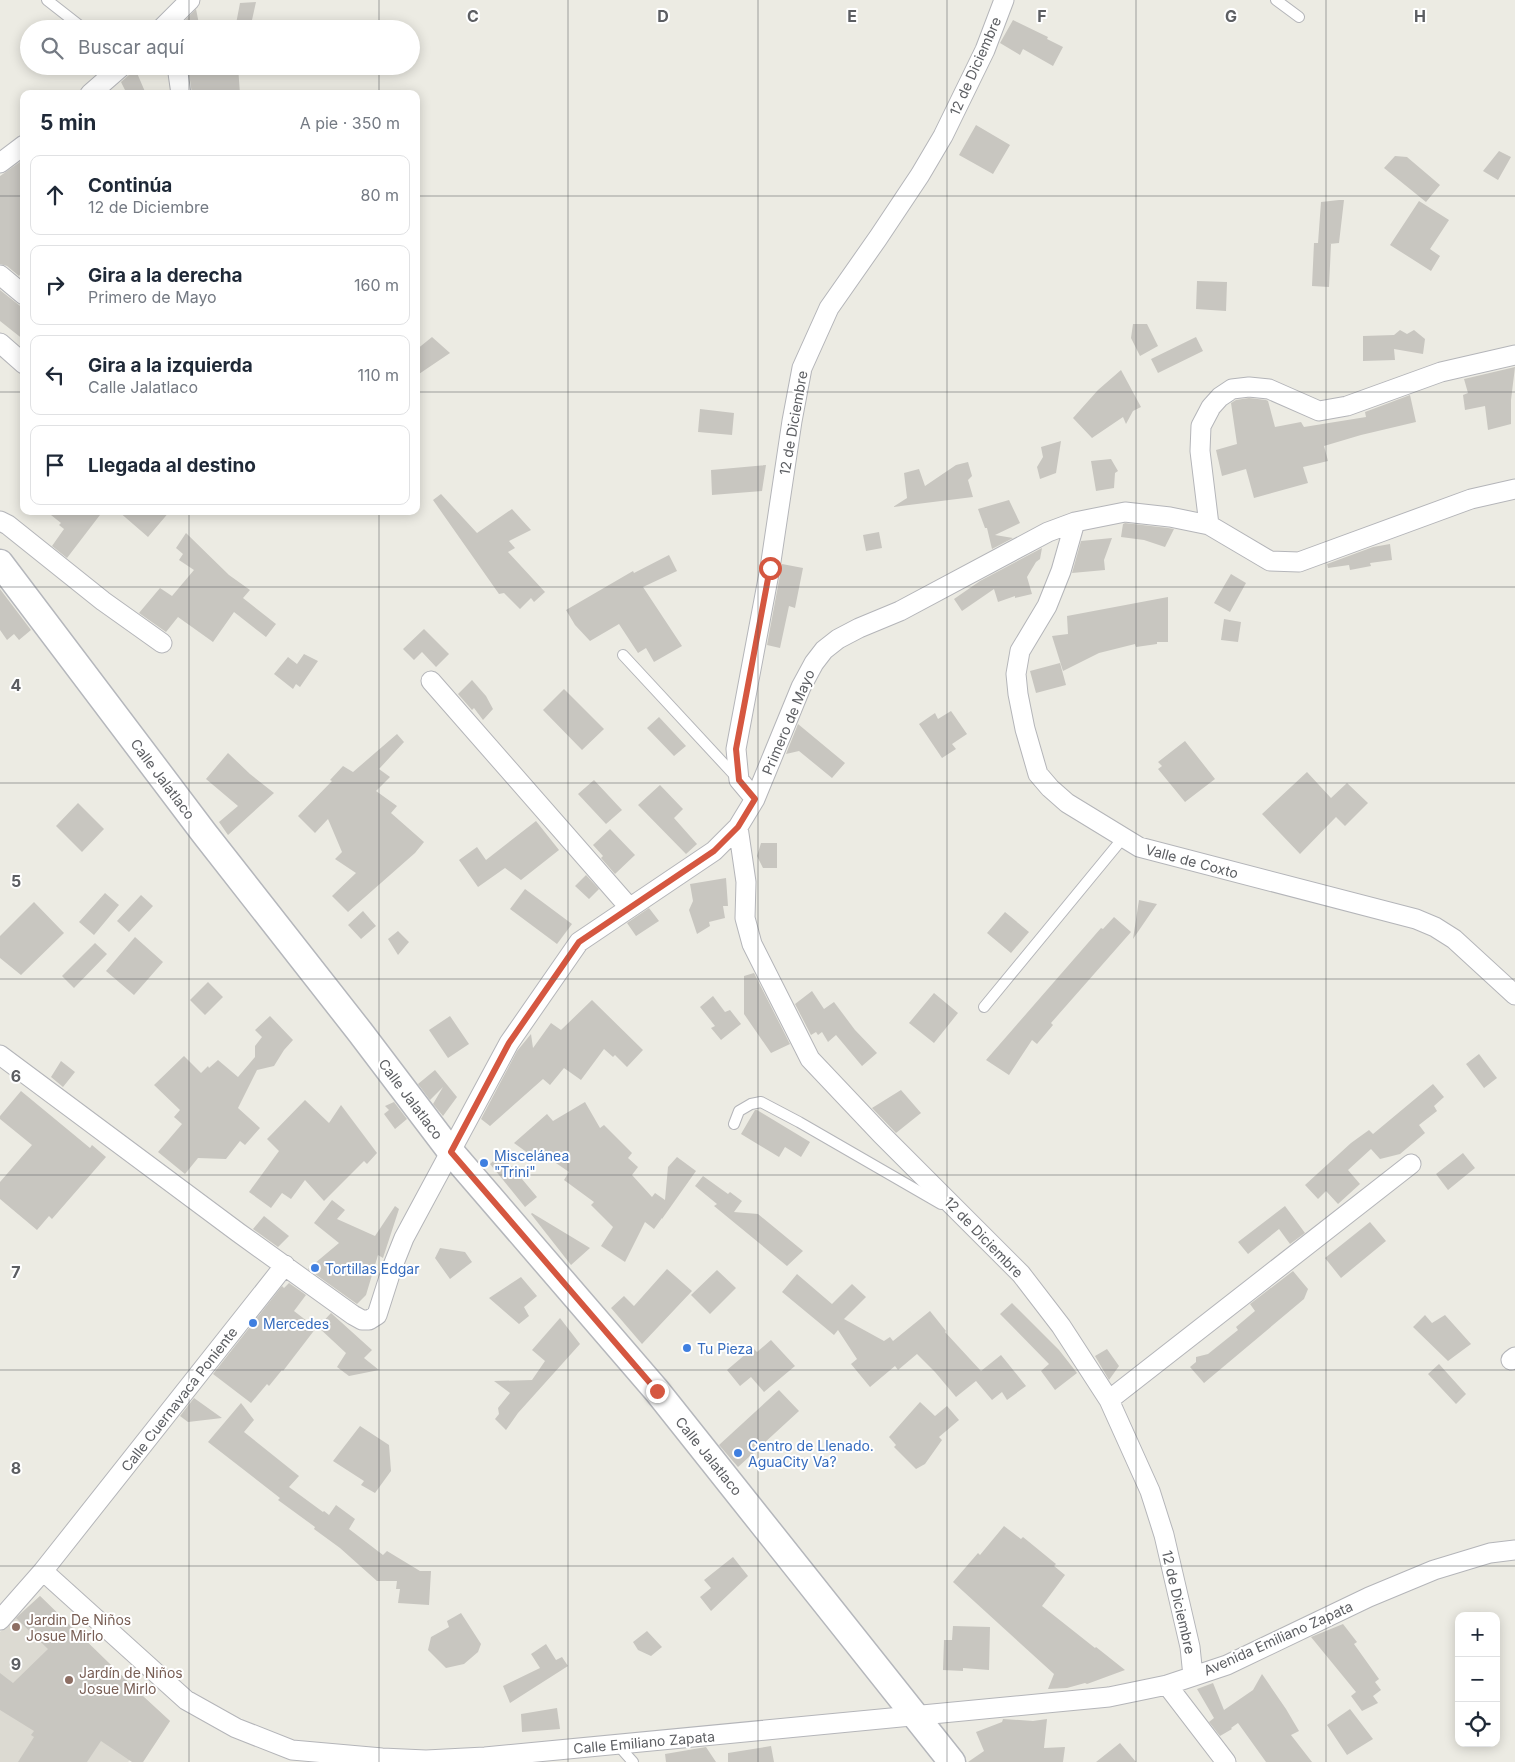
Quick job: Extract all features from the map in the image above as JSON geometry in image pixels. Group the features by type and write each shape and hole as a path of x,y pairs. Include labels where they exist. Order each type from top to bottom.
{"main road":[{"name":"Calle Jalatlaco","path":"0,563 204,834 354,1024 451,1152 657,1391 952,1762"}],"street":[{"path":"173,20 190,0"},
{"name":"12 de Diciembre","path":"739,780 736,749 770,568 792,421 802,368 828,308 894,215 944,136 985,50 1004,0"},
{"path":"95,90 112,75"},
{"path":"178,75 180,90"},
{"path":"0,163 20,148"},
{"path":"0,275 20,292"},
{"path":"0,343 20,360"},
{"path":"1515,355 1441,372 1347,406 1319,411 1269,389 1249,387 1232,389 1220,397 1211,407 1201,426 1200,451 1209,524 1270,561 1299,562 1471,499 1515,489"},
{"name":"Primero de Mayo","path":"285,1265 362,1320 372,1319 377,1315 404,1238 509,1043 579,942 714,851 738,827 755,799 801,687 814,663 824,650 838,639 859,628 900,611 1048,532 1075,522 1125,512 1209,524"},
{"path":"0,521 8,525 102,601 162,643"},
{"name":"Valle de Coxto","path":"1075,522 1061,571 1047,606 1020,651 1016,674 1025,729 1038,774 1050,788 1066,803 1139,847 1416,919 1435,927 1454,939 1515,995"},
{"path":"431,682 629,907"},
{"path":"739,780 755,799"},
{"name":"12 de Diciembre","path":"738,827 746,882 746,918 752,944 810,1060 1021,1274 1061,1326 1109,1400 1150,1491 1164,1535 1190,1647 1193,1676"},
{"path":"0,1055 285,1265"},
{"path":"1109,1400 1411,1164"},
{"name":"Calle Cuernavaca Poniente","path":"0,1620 43,1571 285,1265"},
{"name":"Avenida Emiliano Zapata","path":"916,1717 1109,1697 1167,1686 1227,1664 1369,1597 1434,1570 1490,1553 1515,1550"},
{"name":"Calle Emiliano Zapata","path":"43,1571 186,1700 236,1728 292,1750 426,1760 485,1757 916,1717"},
{"path":"1167,1686 1226,1762"}],"lane":[{"path":"47,0 73,20"},
{"path":"1276,0 1299,17"},
{"path":"623,655 739,780"},
{"path":"984,1007 1123,838"},
{"path":"734,1124 738,1110 761,1102 968,1220"},
{"path":"617,1744 633,1762"}],"shaded area":[{"name":"Jardín de Niños Josue Mirlo","path":"40,1596 170,1721 143,1762 130,1760 128,1762 0,1762 0,1632"}],"building":[{"path":"256,2 252,20 237,20 240,3"},
{"path":"196,9 198,20 186,20"},
{"path":"1013,20 1048,37 1047,39 1063,47 1053,66 1023,49 1020,55 1000,43"},
{"path":"129,75 138,75 144,90 125,90 121,82"},
{"path":"189,75 239,75 240,90 191,90"},
{"path":"976,125 1010,145 993,174 959,155"},
{"path":"1499,151 1511,157 1498,180 1483,171"},
{"path":"1395,156 1407,157 1440,185 1426,202 1384,168"},
{"path":"20,162 19,276 7,266 0,264 0,176"},
{"path":"1344,200 1339,243 1329,244 1331,244 1329,287 1312,286 1314,243 1318,243 1321,202"},
{"path":"1419,201 1449,220 1430,249 1440,256 1431,271 1390,245"},
{"path":"1197,281 1227,282 1226,311 1196,309"},
{"path":"0,290 20,306 20,337 0,321"},
{"path":"1133,324 1147,324 1158,346 1140,356 1131,338"},
{"path":"1400,330 1407,334 1414,330 1425,339 1423,354 1394,349 1395,360 1363,361 1363,336 1394,335"},
{"path":"432,337 450,353 420,373 420,347"},
{"path":"1196,337 1203,351 1158,373 1151,359"},
{"path":"1515,367 1511,400 1511,424 1488,430 1485,406 1465,410 1463,395 1468,393 1464,379"},
{"path":"1121,370 1141,407 1133,411 1126,424 1123,417 1092,438 1073,418 1098,390"},
{"path":"1410,395 1416,422 1324,446 1328,461 1303,467 1308,483 1254,498 1246,469 1222,476 1216,450 1237,444 1231,403 1236,400 1249,398 1266,400 1268,401 1275,427 1301,422 1304,427 1366,417 1365,412"},
{"path":"700,409 734,413 732,435 698,432"},
{"path":"1061,441 1056,473 1040,479 1037,467 1043,457 1041,447"},
{"path":"1111,459 1118,471 1115,473 1114,488 1096,491 1091,461"},
{"path":"968,462 972,476 968,480 973,497 893,507 907,498 904,473 919,469 925,486 956,465"},
{"path":"766,465 762,491 712,495 711,470"},
{"path":"441,494 477,533 512,509 531,530 509,541 515,548 508,552 545,592 534,602 531,598 520,609 504,593 499,594 433,500"},
{"path":"1009,500 1020,523 995,535 1013,538 992,549 987,528 985,528 978,509"},
{"path":"51,515 100,515 67,558 52,546 64,529 59,525 61,523"},
{"path":"123,515 167,515 148,537"},
{"path":"1123,524 1174,529 1165,547 1144,540 1121,537"},
{"path":"879,532 882,548 866,551 863,535"},
{"path":"186,533 229,575 250,590 243,598 276,624 266,637 234,612 213,642 178,617 166,632 139,613 160,588 172,596 194,570 179,560 183,554 176,548"},
{"path":"1112,538 1104,560 1105,570 1072,573 1081,541"},
{"path":"1390,544 1392,560 1370,563 1371,566 1350,570 1349,565 1328,568 1327,564 1373,547"},
{"path":"1042,548 1040,559 1027,577 1032,594 1015,598 1015,596 998,602 994,589 962,611 954,599 980,581"},
{"path":"669,555 677,571 643,587 682,646 654,662 646,648 638,653 619,624 590,641 575,625 566,610 633,571 634,573"},
{"path":"782,564 803,568 795,608 789,606 780,648 767,645"},
{"path":"1231,574 1246,583 1230,612 1214,603"},
{"path":"0,589 31,630 19,640 14,634 7,640 0,630"},
{"path":"1168,597 1168,642 1157,642 1157,644 1136,647 1135,644 1099,653 1063,671 1052,636 1068,634 1067,616"},
{"path":"1224,619 1241,622 1238,642 1221,640"},
{"path":"424,629 449,654 436,667 422,652 414,660 403,649"},
{"path":"304,654 318,661 300,687 296,684 293,689 274,674 288,657 297,664"},
{"path":"1060,663 1066,685 1036,693 1030,671"},
{"path":"472,680 486,696 493,709 483,720 474,708 472,710 458,694"},
{"path":"564,689 604,729 582,750 543,710"},
{"path":"951,711 967,734 952,744 956,749 942,758 919,724 935,713 938,719"},
{"path":"659,717 686,746 674,756 647,728"},
{"path":"798,724 845,763 832,778 799,751 786,754"},
{"path":"397,734 404,742 379,769 390,777 376,791 397,806 391,813 424,842 415,853 348,912 332,896 356,873 335,859 342,852 328,819 315,833 298,816 332,781 330,780 343,766 353,772"},
{"path":"1185,741 1215,779 1185,802 1158,769 1162,766 1158,762"},
{"path":"228,753 274,793 228,835 219,822 238,806 206,779"},
{"path":"1307,772 1331,798 1347,783 1368,803 1345,826 1336,817 1300,854 1262,814"},
{"path":"594,780 622,810 606,824 578,794"},
{"path":"660,785 683,809 674,818 697,844 686,854 638,805"},
{"path":"78,803 104,829 82,852 56,826"},
{"path":"536,821 559,850 521,880 505,868 478,887 459,860 477,847 486,860"},
{"path":"610,829 635,855 615,874 593,845"},
{"path":"761,843 777,843 777,868 763,868 757,856"},
{"path":"586,875 599,889 589,899 575,886"},
{"path":"726,878 728,906 723,906 725,918 709,922 710,926 697,934 689,910 693,901 690,884"},
{"path":"525,889 572,924 557,944 510,909"},
{"path":"105,893 119,905 94,935 79,922"},
{"path":"141,895 153,906 129,932 117,921"},
{"path":"1139,900 1157,904 1133,939"},
{"path":"34,902 64,933 21,975 0,958 0,936"},
{"path":"649,908 659,921 636,936 627,923"},
{"path":"363,911 376,926 361,939 348,925"},
{"path":"1005,912 1029,932 1011,953 987,933"},
{"path":"1114,917 1131,932 1051,1023 1053,1025 1037,1044 1032,1040 1009,1075 986,1060 1101,928 1103,929"},
{"path":"398,931 409,942 398,955 388,939"},
{"path":"135,937 163,962 134,995 106,971"},
{"path":"95,943 107,954 74,988 62,976"},
{"path":"754,973 790,1044 771,1053 744,1014 744,976"},
{"path":"208,982 223,997 205,1015 190,1000"},
{"path":"812,991 824,1009 834,1002 855,1030 877,1053 862,1066 836,1035 828,1042 822,1032 818,1035 816,1032 811,1035 795,1004"},
{"path":"934,993 958,1013 934,1043 909,1023"},
{"path":"713,996 725,1012 730,1010 741,1024 721,1040 711,1028 715,1026 700,1007"},
{"path":"592,1000 643,1050 627,1067 615,1055 613,1057 604,1049 581,1080 564,1068 550,1085 543,1079 490,1126 481,1119 517,1051 531,1034 533,1048 551,1023 561,1030"},
{"path":"270,1016 293,1040 274,1066 257,1070 238,1108 260,1128 245,1145 240,1141 226,1159 198,1158 185,1174 158,1152 182,1124 174,1117 180,1110 154,1085 184,1056 201,1073 218,1060 238,1077 255,1057 255,1046 262,1037 255,1030"},
{"path":"450,1016 469,1044 448,1058 429,1030"},
{"path":"1479,1054 1497,1078 1484,1088 1466,1064"},
{"path":"61,1061 75,1072 63,1087 51,1077"},
{"path":"435,1070 457,1097 443,1116 433,1104 443,1087 430,1100 418,1084"},
{"path":"1433,1084 1444,1097 1434,1106 1437,1111 1419,1125 1425,1133 1400,1154 1380,1159 1371,1149 1348,1170 1360,1184 1338,1204 1326,1191 1318,1199 1305,1185 1351,1143 1369,1130 1373,1134"},
{"path":"901,1090 921,1113 896,1133 872,1108"},
{"path":"21,1091 90,1148 92,1145 106,1157 52,1219 49,1216 37,1230 0,1199 0,1182 32,1145 0,1119 0,1116"},
{"path":"305,1100 329,1123 341,1105 377,1153 367,1164 364,1161 324,1201 305,1180 291,1199 282,1193 271,1208 249,1192 279,1151 267,1139"},
{"path":"394,1102 407,1119 395,1129 384,1114 389,1110 385,1106"},
{"path":"585,1102 600,1128 604,1125 632,1153 628,1158 638,1167 632,1175 652,1197 655,1193 665,1200 668,1167 677,1157 696,1171 654,1229 645,1222 625,1262 601,1246 613,1227 591,1205 594,1202 564,1180 569,1172 540,1152 536,1159 514,1143 547,1114 553,1121"},
{"path":"755,1110 810,1142 801,1157 785,1147 779,1157 741,1134"},
{"path":"1463,1153 1475,1168 1448,1190 1436,1174"},
{"path":"501,1154 537,1197 525,1207 490,1164"},
{"path":"703,1176 728,1194 730,1192 742,1201 734,1212 758,1214 803,1251 787,1266 714,1206 717,1204 695,1186"},
{"path":"332,1200 345,1210 337,1219 375,1236 395,1206 399,1209 383,1258 378,1255 366,1295 357,1304 308,1269 339,1243 314,1223"},
{"path":"1285,1206 1305,1233 1290,1244 1279,1229 1248,1254 1238,1242"},
{"path":"532,1213 590,1248 571,1265"},
{"path":"264,1216 289,1236 278,1247 253,1229"},
{"path":"1370,1222 1386,1241 1341,1278 1325,1258"},
{"path":"440,1248 465,1252 472,1262 450,1279 435,1258"},
{"path":"667,1269 692,1291 642,1344 611,1308 624,1296 634,1306"},
{"path":"717,1270 736,1288 710,1314 691,1295"},
{"path":"1293,1271 1308,1289 1304,1299 1204,1383 1190,1367 1196,1362 1196,1357 1208,1354 1238,1330 1236,1327 1255,1311 1250,1304"},
{"path":"797,1274 832,1304 852,1284 866,1297 844,1319 884,1341 890,1337 893,1341 930,1311 945,1332 981,1371 1001,1355 1026,1386 1007,1400 1002,1392 992,1400 976,1381 956,1397 917,1354 898,1370 895,1366 870,1387 851,1364 857,1359 838,1330 834,1335 782,1292"},
{"path":"521,1277 537,1296 524,1307 529,1316 519,1324 489,1298"},
{"path":"289,1283 306,1295 294,1311 316,1328 283,1371 269,1386 267,1384 251,1403 213,1374 282,1286 284,1288"},
{"path":"1012,1303 1059,1350 1077,1373 1055,1390 1041,1371 1049,1364 1000,1314"},
{"path":"331,1313 372,1350 364,1358 379,1370 349,1376 337,1367 346,1353 318,1327"},
{"path":"1425,1315 1432,1323 1445,1315 1471,1344 1448,1361 1413,1327"},
{"path":"560,1318 580,1344 518,1413 506,1430 495,1419 499,1414 498,1408 510,1393 494,1381 532,1380 545,1361 532,1350"},
{"path":"771,1340 795,1366 764,1392 751,1377 740,1386 727,1370 753,1348 757,1352"},
{"path":"1107,1349 1119,1366 1109,1380 1095,1356"},
{"path":"1439,1364 1466,1394 1456,1404 1428,1374"},
{"path":"779,1390 799,1411 738,1467 719,1445"},
{"path":"194,1398 222,1418 188,1422 180,1416"},
{"path":"920,1402 935,1416 947,1406 959,1420 939,1437 942,1440 925,1464 916,1469 894,1447 896,1445 889,1437"},
{"path":"241,1403 254,1420 244,1432 299,1476 289,1487 329,1515 336,1505 355,1519 349,1529 383,1555 387,1551 420,1571 431,1571 429,1605 398,1603 400,1589 396,1589 397,1581 377,1581 340,1548 314,1529 315,1527 278,1500 280,1498 208,1442"},
{"path":"360,1426 389,1445 391,1471 375,1493 361,1485 364,1481 333,1461"},
{"path":"1004,1526 1021,1539 1023,1537 1056,1564 1054,1566 1065,1575 1042,1606 1125,1670 1087,1684 1048,1689 1054,1674 953,1582 978,1553 980,1555"},
{"path":"733,1557 748,1576 711,1611 700,1597 711,1588 704,1580"},
{"name":"Jardín de Niños Josue Mirlo","path":"40,1596 170,1721 143,1762 132,1762 101,1741 87,1762 18,1762 34,1737 31,1735 34,1731 0,1710 0,1673 13,1683 48,1649 16,1618"},
{"path":"461,1613 481,1644 478,1652 464,1664 446,1668 428,1650 431,1637 449,1627 447,1621"},
{"path":"1343,1624 1357,1642 1354,1644 1379,1679 1375,1682 1381,1690 1373,1696 1378,1703 1362,1711 1351,1696 1356,1692 1311,1637"},
{"path":"953,1626 990,1627 989,1670 963,1668 963,1671 943,1670 944,1640 952,1640"},
{"path":"647,1631 662,1647 651,1656 638,1650 633,1642"},
{"path":"546,1644 556,1660 562,1657 568,1666 510,1703 503,1686 540,1668 531,1654"},
{"path":"1262,1674 1299,1731 1291,1735 1312,1762 1266,1762 1238,1723 1220,1736 1209,1722 1214,1718 1197,1689 1213,1683 1224,1710 1253,1690"},
{"path":"557,1708 560,1729 522,1732 521,1714"},
{"path":"1350,1709 1373,1739 1347,1755 1327,1725"},
{"path":"1003,1719 1033,1721 1047,1719 1044,1748 1065,1747 1063,1762 968,1762 984,1751 976,1732 1002,1722"},
{"path":"1120,1743 1136,1762 1096,1762"},
{"path":"771,1746 774,1762 728,1762 728,1753"},
{"path":"706,1747 716,1762 666,1762 665,1754"}],"place":[{"name":"Miscelánea \"Trini\"","path":"484,1163"},
{"name":"Tortillas Edgar","path":"315,1268"},
{"name":"Mercedes","path":"253,1323"},
{"name":"Tu Pieza","path":"687,1348"},
{"name":"Centro de Llenado. AguaCity Va?","path":"738,1453"},
{"name":"Jardin De Niños Josue Mirlo","path":"16,1627"},
{"name":"Jardín de Niños Josue Mirlo","path":"69,1680"}],"route":[{"path":"657,1391 451,1152 509,1043 579,942 714,851 738,827 755,799 739,780 736,749 770,568"}]}
